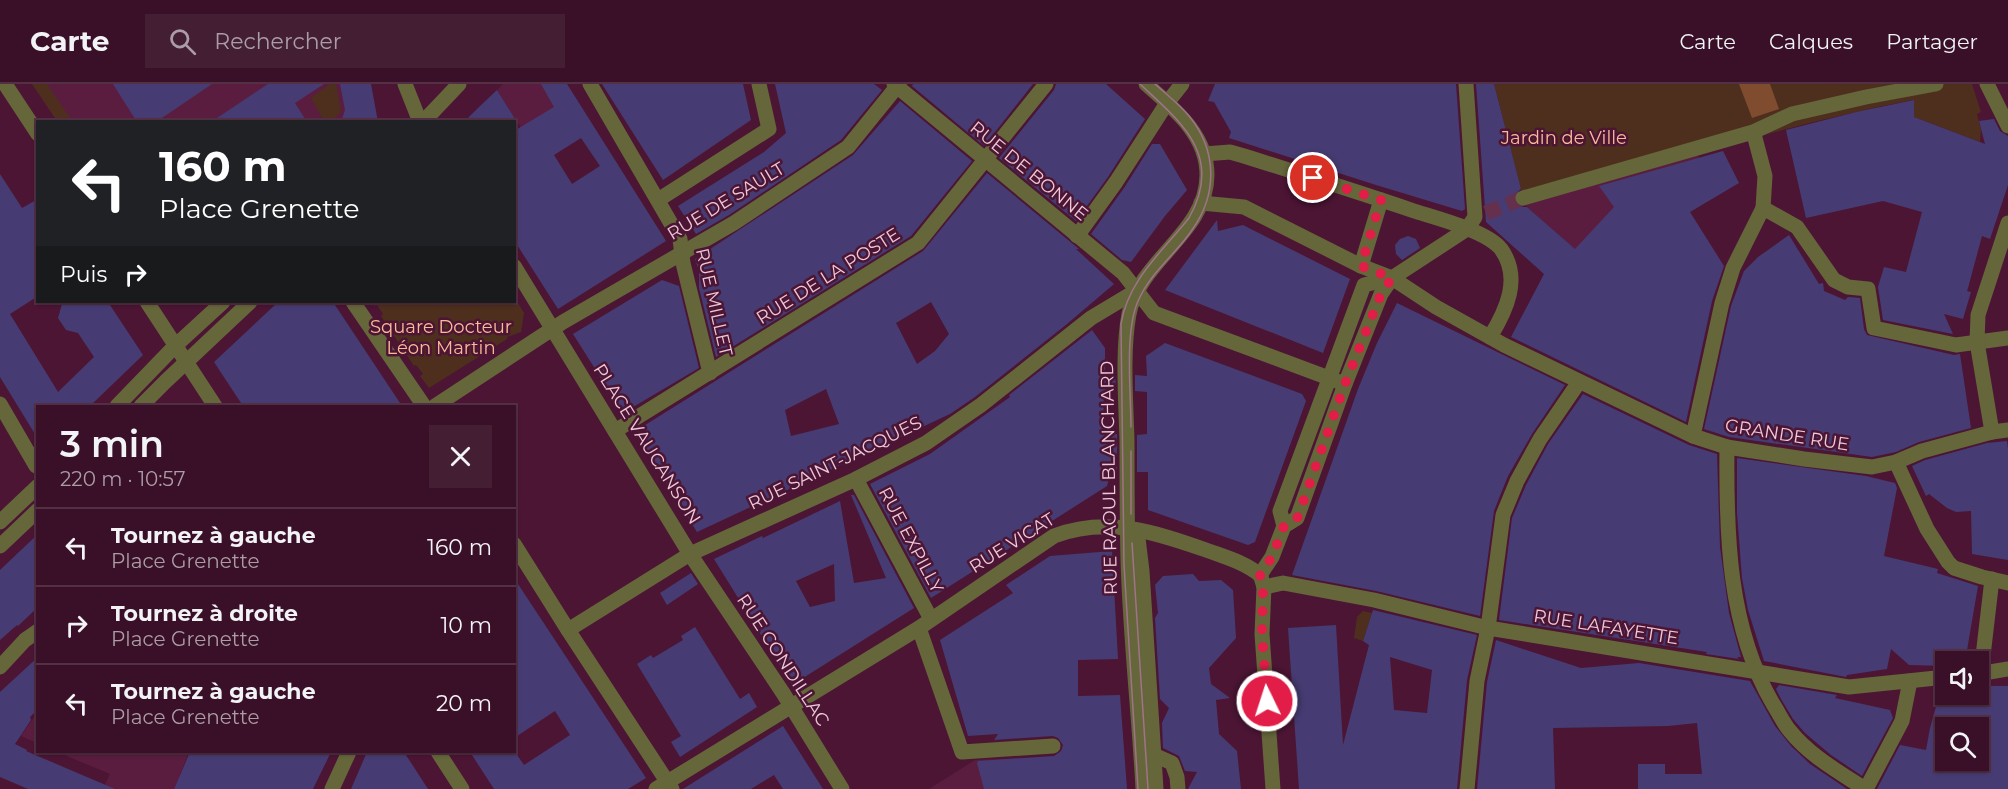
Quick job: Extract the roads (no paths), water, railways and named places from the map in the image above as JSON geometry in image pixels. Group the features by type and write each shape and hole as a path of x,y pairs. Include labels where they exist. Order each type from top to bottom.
{"street":[{"path":"5,84 36,131"},
{"path":"405,84 420,120"},
{"path":"423,120 459,84"},
{"name":"RUE MILLET","path":"590,84 680,239 683,263 710,373"},
{"path":"658,201 769,129 759,84"},
{"name":"RUE DE LA POSTE","path":"615,430 918,243 1046,84"},
{"path":"1146,84 1188,124 1200,143 1207,173 1204,196"},
{"path":"1077,236 1182,84"},
{"path":"1273,789 1262,634 1262,581 1284,526 1280,511 1364,285 1392,278 1467,229 1475,217 1466,84"},
{"path":"1523,198 1753,132 1792,114 1936,84"},
{"path":"1988,84 2008,126"},
{"name":"RUE DE BONNE","path":"896,85 1123,273 1154,313 1345,384"},
{"name":"RUE DE SAULT","path":"554,328 734,222 848,147 896,85"},
{"path":"1693,436 1722,303 1733,268 1763,208 1765,176 1755,138"},
{"path":"1204,154 1230,152 1244,156 1480,234 1499,247 1508,262 1512,280 1504,313 1490,337"},
{"name":"GRANDE RUE","path":"1204,196 1244,207 1361,266 1392,278 1436,307 1504,345 1693,436 1727,447 1872,467 1896,462 1922,451 1992,432 2008,430"},
{"name":"RUE RAOUL BLANCHARD","path":"1156,789 1142,571 1133,529 1126,355 1128,316 1136,291 1179,237 1204,196"},
{"path":"1361,266 1381,200"},
{"path":"1763,208 1797,226 1834,280 1848,287 1868,289 1874,328 1956,345 2008,338"},
{"path":"1992,432 1977,342 1978,315 2008,227"},
{"path":"437,405 554,328 516,269"},
{"path":"1284,526 1297,519 1345,384 1381,294 1392,278"},
{"name":"RUE SAINT-JACQUES","path":"690,554 856,479 926,443 981,405 1091,318 1136,291"},
{"path":"148,303 214,405"},
{"path":"118,405 175,346 222,303"},
{"path":"142,405 249,303"},
{"path":"354,303 423,405"},
{"name":"PLACE VAUCANSON","path":"554,328 690,554 568,630"},
{"path":"1467,789 1477,681 1488,628 1503,515 1517,482 1540,439 1579,382"},
{"path":"0,404 36,466"},
{"path":"1727,447 1726,511 1731,564 1740,618 1757,671 1789,731 1813,755 1866,789 1902,721 1910,681"},
{"path":"1896,462 1928,529 1948,562 1954,568 2008,583"},
{"name":"RUE EXPILLY","path":"856,479 925,623 962,752 1053,746"},
{"path":"0,522 36,488"},
{"path":"0,546 36,512"},
{"name":"RUE VICAT","path":"665,787 777,713 925,623 1054,536 1073,529 1090,527 1133,529"},
{"path":"1133,529 1165,536 1247,565 1262,581"},
{"name":"RUE RAOUL BLANCHARD","path":"1133,529 1128,559 1143,789"},
{"path":"516,547 665,787"},
{"name":"RUE CONDILLAC","path":"690,554 791,706 842,789"},
{"path":"1983,651 1992,579"},
{"name":"RUE LAFAYETTE","path":"1262,581 1374,600 1488,628 1849,687 1935,678"},
{"path":"0,668 24,640 36,632"},
{"path":"1989,672 2008,669"},
{"path":"332,789 349,753"},
{"path":"439,753 462,789"},
{"path":"1154,755 1172,763 1178,789"}],"tunnel":[{"path":"1486,213 1523,198"}],"tram line":[{"path":"1138,789 1124,565 1121,324 1125,308 1138,280 1189,218 1199,196 1202,176 1200,159 1183,127 1140,84"},
{"path":"1131,427 1130,343 1134,312 1150,280 1192,230 1206,202 1210,187 1209,158 1198,129 1177,103 1155,84"},
{"path":"1131,451 1131,514"},
{"path":"1132,543 1148,789"}],"park label":[{"name":"Jardin de Ville","path":"1564,138"},
{"name":"Square Docteur Léon Martin","path":"441,337"}]}
